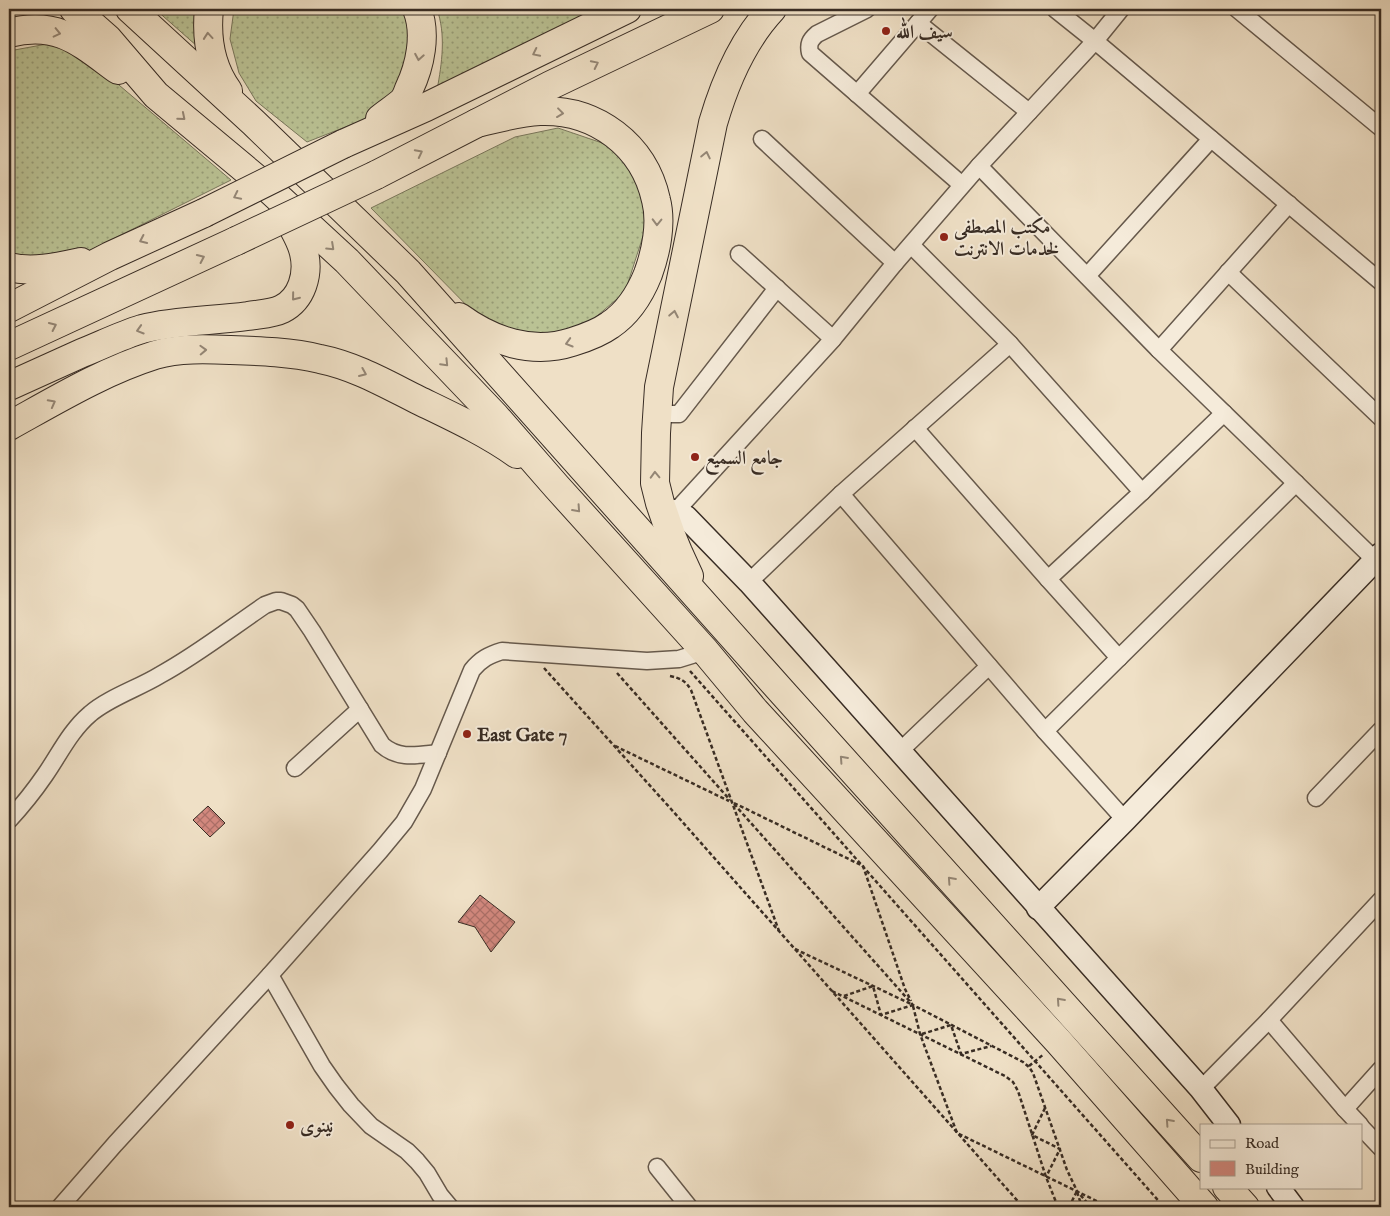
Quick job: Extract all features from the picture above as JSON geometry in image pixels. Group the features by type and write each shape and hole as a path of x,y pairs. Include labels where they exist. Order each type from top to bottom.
{"highway":[{"path":"74,9 108,39 156,95"},
{"path":"130,9 254,123 452,313 490,336 508,342 537,347 562,345 580,340 610,325 623,315 636,299 651,265 656,245 658,224 657,201 643,164 630,147 614,133 596,122 581,116 562,112 541,111 520,113 477,123"},
{"path":"209,9 207,26 215,68 226,88 254,123"},
{"path":"351,140 405,99 414,78 420,54 421,32 417,9"},
{"path":"9,308 110,256 204,213 351,140 426,107 627,9"},
{"path":"9,346 236,242 376,175 549,86 710,9"},
{"path":"726,628 709,607 686,569 678,552 670,512 655,482 659,387 713,123 723,91 737,60 753,34 772,9"},
{"path":"9,33 34,29 65,34 76,39 156,95 270,190 347,261 495,416 706,651 755,711 1058,1041 1204,1207"},
{"path":"9,386 142,329 165,324 276,312 289,304 300,293 303,284 305,255 301,243 280,204 270,190"},
{"path":"9,267 54,268 110,256"},
{"path":"408,272 1200,1157"},
{"path":"9,426 104,376 156,355 174,351 218,349 292,354 342,364 456,419 507,447 540,471 556,486"},
{"path":"1228,1188 1245,1207"}],"street":[{"path":"867,9 817,34 811,39 810,53 962,185"},
{"path":"857,94 930,9"},
{"path":"1054,9 1095,40 1381,282"},
{"path":"1121,9 962,185 833,339 670,512 686,517 749,582 1201,1089 1228,1124"},
{"path":"1237,9 1381,128"},
{"path":"918,23 1028,112"},
{"path":"762,139 895,263"},
{"path":"1087,276 1211,139"},
{"path":"979,166 1159,350 1296,483 1378,557 1038,908"},
{"path":"1159,350 1289,204"},
{"path":"911,245 1010,344 1142,492"},
{"path":"739,254 833,339"},
{"path":"1228,272 1381,418"},
{"path":"657,414 680,414 777,288"},
{"path":"749,582 841,494 1010,344"},
{"path":"1048,579 1224,413"},
{"path":"915,428 1119,658"},
{"path":"1045,731 1296,483"},
{"path":"841,494 1124,820"},
{"path":"9,820 40,782 76,728 91,713 109,701 169,670 270,602 281,601 297,609 378,740 387,749 392,753 405,756 438,752"},
{"path":"60,1207 393,837 423,789 472,670 480,661 490,654 502,651 647,661 679,659 706,651"},
{"path":"900,751 989,666"},
{"path":"295,768 360,709"},
{"path":"1316,798 1381,730"},
{"path":"1201,1089 1269,1020 1381,900"},
{"path":"270,974 322,1066 336,1086 371,1126 407,1151 417,1161 450,1207"},
{"path":"1269,1020 1358,1124"},
{"path":"1344,1109 1381,1069"},
{"path":"1362,1128 1381,1148"},
{"path":"657,1167 689,1207"},
{"path":"1279,1188 1293,1207"}],"path":[{"path":"679,659 1164,1207"},
{"path":"541,665 1023,1207"},
{"path":"624,671 615,670 913,1005"},
{"path":"662,675 678,677 684,680 691,690 779,931"},
{"path":"612,744 863,866 905,989 913,1005 920,1034 957,1132 1109,1207"},
{"path":"793,948 913,1005 1023,1062 1029,1067 1033,1073 1082,1207"},
{"path":"844,996 873,986"},
{"path":"873,986 882,1015"},
{"path":"830,989 1005,1076 1013,1082 1018,1091 1046,1177 1058,1207"},
{"path":"882,1015 913,1005"},
{"path":"920,1034 952,1025"},
{"path":"952,1025 961,1054"},
{"path":"961,1054 991,1046"},
{"path":"1032,1135 1045,1108"},
{"path":"1032,1135 1060,1149"},
{"path":"1046,1177 1060,1149"},
{"path":"1069,1207 1077,1191"},
{"path":"1077,1191 1091,1207"}],"green space":[{"path":"155,9 208,9 206,54"},
{"path":"234,9 412,9 408,86 371,117 307,142 256,101 239,73 230,39"},
{"path":"437,9 605,9 437,90 442,59 442,29"},
{"path":"47,44 80,52 231,180 77,257 45,263 9,253 9,51"},
{"path":"558,128 614,147 643,185 645,230 625,292 583,328 533,338 479,318 371,208 515,137"}],"building":[{"path":"208,806 225,823 210,837 193,820"},
{"path":"480,895 515,922 491,952 475,927 458,922"}],"place":[{"name":"سيف الله","path":"886,31"},
{"name":"مكتب المصطفى لخدمات الانترنت","path":"944,237"},
{"name":"جامع السميع","path":"695,457"},
{"name":"East Gate 7","path":"467,734"},
{"name":"نينوى","path":"290,1125"}]}
